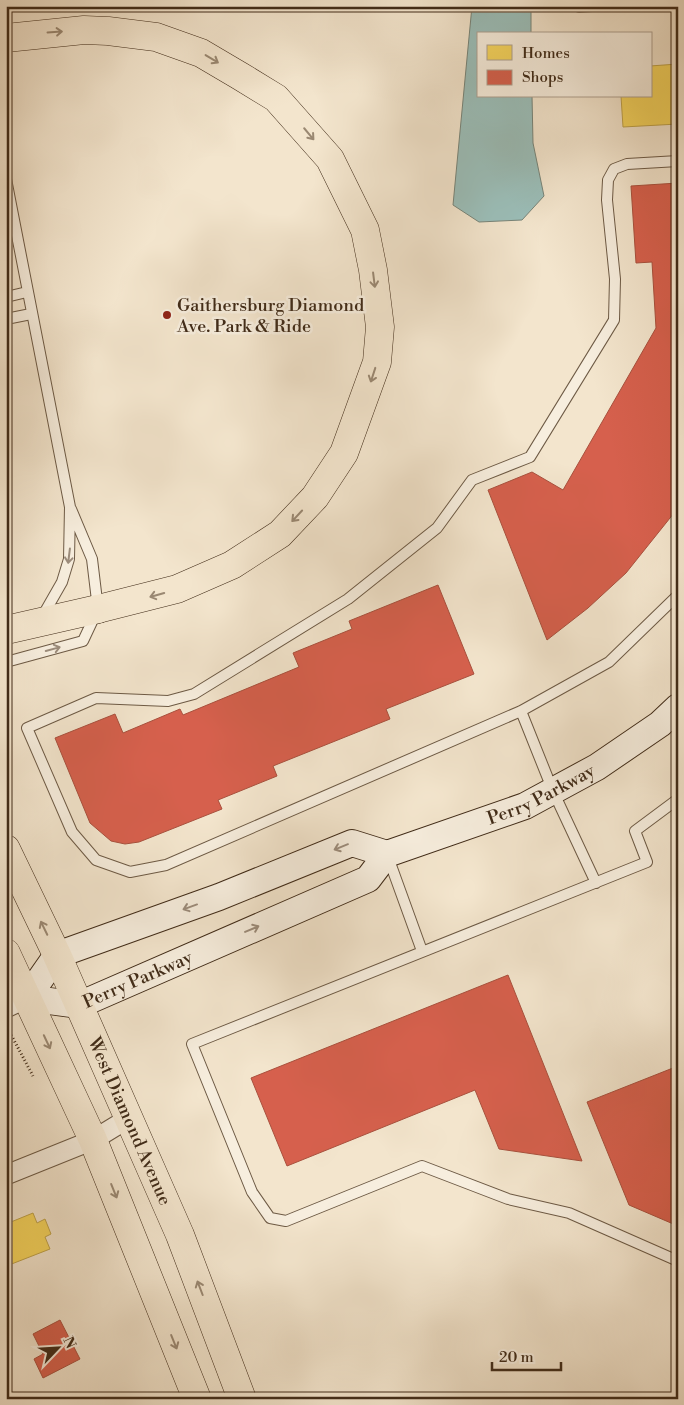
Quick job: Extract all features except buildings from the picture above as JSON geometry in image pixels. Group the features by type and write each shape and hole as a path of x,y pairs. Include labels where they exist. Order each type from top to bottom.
{"main road":[{"path":"6,38 84,30 156,37 201,53 276,98 330,159 365,230 373,270 380,327 378,362 344,453 314,497 280,534 232,565 177,589 6,630"},
{"name":"West Diamond Avenue","path":"6,849 57,955 180,1235 242,1399"},
{"path":"6,953 17,1003 94,1140 197,1399"}],"street":[{"name":"Perry Parkway","path":"17,1003 79,1005 368,879 387,854 525,806 597,767 660,724 678,707"},
{"path":"17,1003 57,955 219,897 352,843 387,854"},
{"path":"6,1174 94,1140 129,1118"}],"lane":[{"path":"579,7 592,6"},
{"path":"678,161 627,164 614,169 608,180 607,200 615,279 614,320 530,457 472,480 437,528 348,599 194,694 168,700 96,698 27,728 72,832 96,860 130,872 166,865 522,711 609,662 678,596"},
{"path":"6,179 70,507 92,560 98,608 83,642 6,662"},
{"path":"6,297 27,292"},
{"path":"6,319 32,314"},
{"path":"38,622 62,582 69,559 70,507"},
{"path":"522,711 553,791 596,883"},
{"path":"678,799 635,831 648,862 192,1044 252,1192 270,1218 286,1221 422,1166 508,1198 568,1213 678,1261"},
{"path":"387,854 422,951"}],"water":[{"path":"472,6 531,6 531,32 477,32 477,98 532,98 533,143 544,196 522,220 479,222 453,205"}],"place":[{"name":"Gaithersburg Diamond Ave. Park & Ride","path":"167,315"}]}
